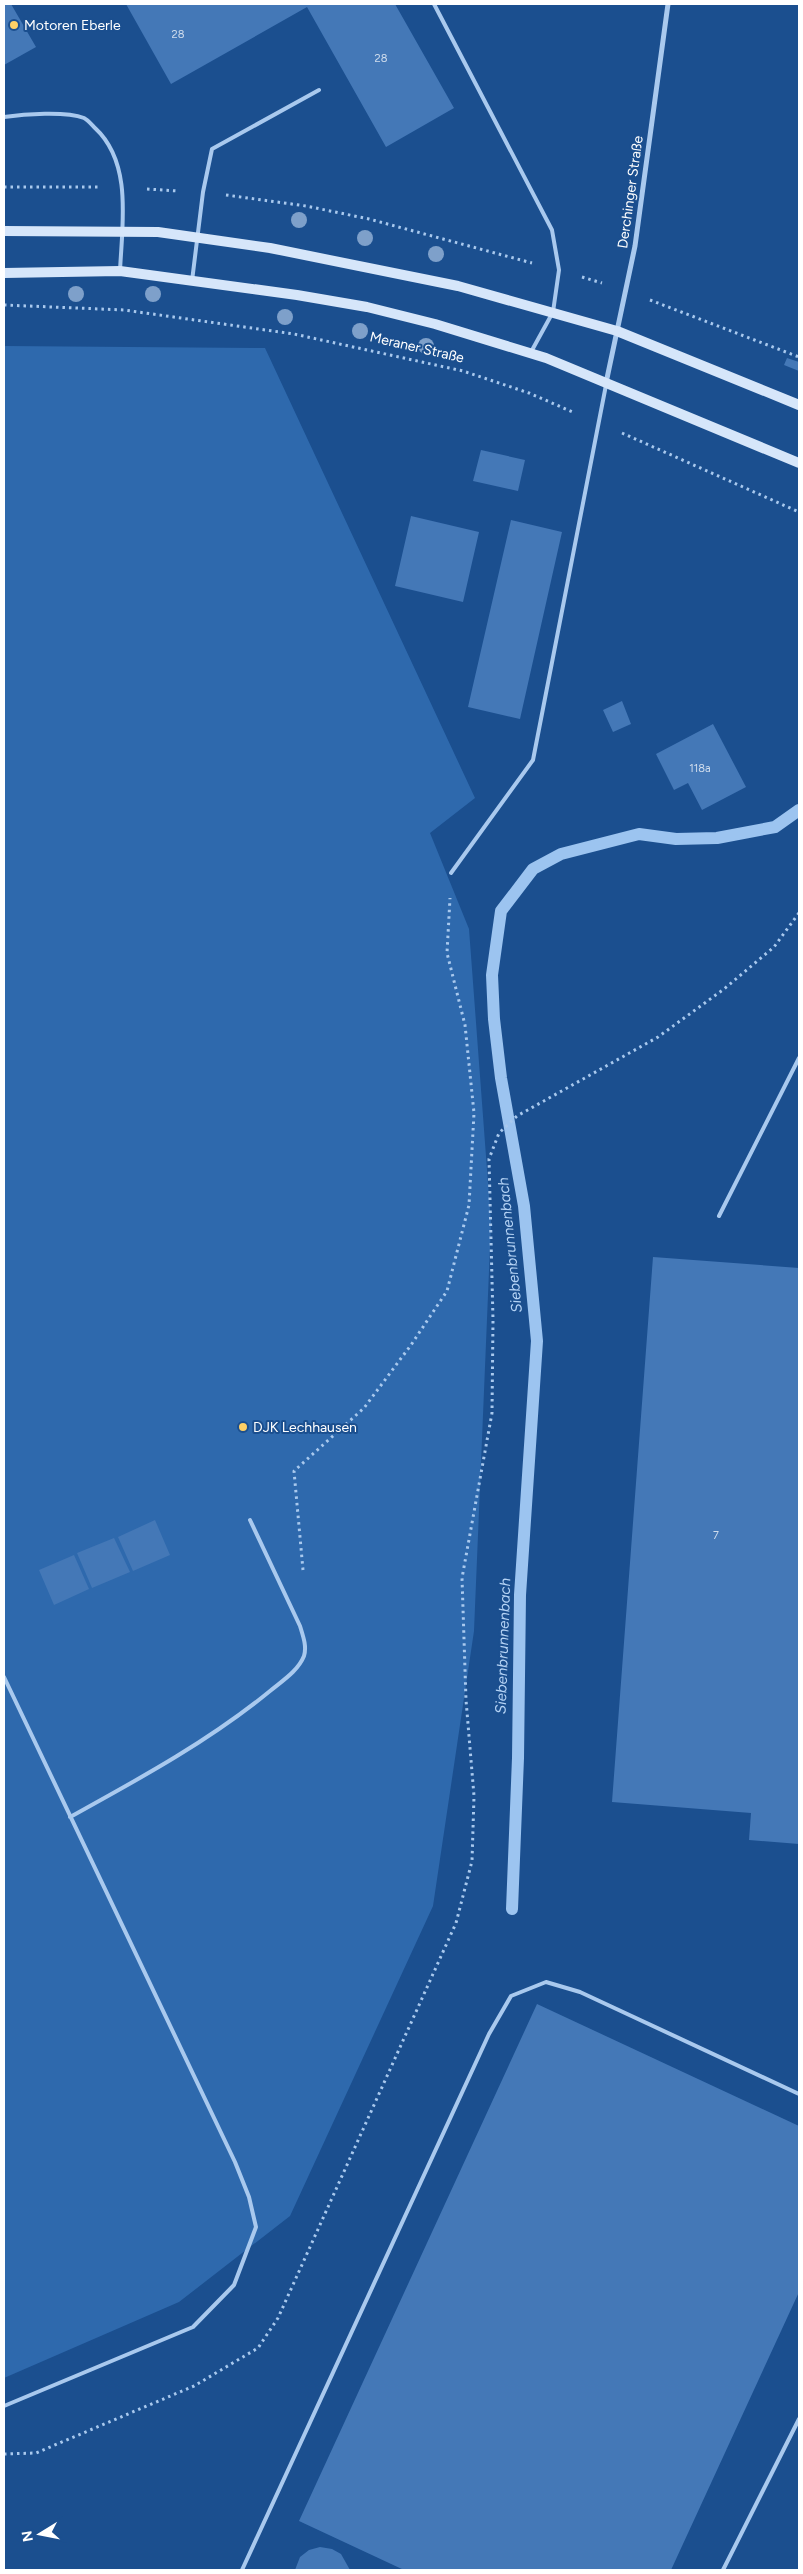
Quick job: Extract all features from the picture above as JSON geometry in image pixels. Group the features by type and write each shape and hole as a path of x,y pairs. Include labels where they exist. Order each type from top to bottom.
{"main road":[{"path":"4,231 158,232 270,248 458,286 617,332 799,406"},
{"name":"Meraner Straße","path":"4,272 120,271 297,295 367,307 435,324 530,354 606,383 799,463"}],"street":[{"name":"Derchinger Straße","path":"606,383 635,246 668,4"}],"lane":[{"path":"434,4 552,230 559,270 553,312 530,354"},
{"path":"192,281 203,192 212,149 319,90"},
{"path":"4,117 60,115 85,118 102,134 116,162 122,188 120,271"},
{"path":"451,872 532,760 606,383"},
{"path":"719,1216 799,1058"},
{"path":"70,1817 144,1776 238,1717 294,1671 304,1655 305,1641 250,1520"},
{"path":"4,1677 235,2162 249,2197 256,2227 234,2285 193,2327 4,2406"},
{"path":"242,2570 489,2034 511,1996 546,1982 580,1992 799,2094"},
{"path":"723,2570 799,2420"}],"path":[{"path":"4,187 122,188 203,192 306,206 369,219 559,270 625,290 799,357"},
{"name":"Meraner Straße","path":"4,305 124,310 294,334 463,371 528,393 799,512"},
{"path":"288,1602 306,1594 294,1471 364,1408 447,1291 470,1205 474,1113 465,1025 447,953 451,872"},
{"path":"4,2454 36,2453 194,2386 258,2348 278,2318 456,1923 472,1861 474,1796 466,1700 462,1578 492,1413 493,1320 489,1159 499,1133 517,1116 658,1037 724,989 774,947 799,913"}],"shaded area":[{"name":"DJK Lechhausen","path":"4,346 265,348 475,798 430,833 469,929 491,1223 474,1631 433,1906 290,2216 179,2302 4,2378"}],"building":[{"name":"Motoren Eberle","path":"4,4 11,4 36,47 4,65"},
{"path":"126,4 395,4 454,108 386,147 307,7 171,84"},
{"path":"787,358 799,362 799,371 784,365"},
{"path":"481,450 525,460 518,491 473,481"},
{"path":"411,516 479,532 463,602 395,586"},
{"path":"511,520 562,532 520,719 468,707"},
{"path":"622,701 631,724 613,732 603,710"},
{"path":"713,724 746,787 702,810 688,783 674,790 656,754"},
{"path":"653,1257 799,1268 799,1844 749,1840 751,1813 612,1802"},
{"path":"155,1520 170,1555 133,1571 118,1537"},
{"path":"114,1538 130,1572 92,1588 77,1553"},
{"path":"74,1555 89,1589 54,1605 39,1570"},
{"path":"537,2004 799,2126 799,2292 671,2570 404,2570 299,2521"},
{"path":"320,2547 332,2549 341,2554 350,2570 295,2570 300,2557 309,2550"}],"waterway":[{"name":"Siebenbrunnenbach","path":"512,1909 518,1758 520,1595 537,1341 524,1206 501,1078 494,1019 492,975 501,911 533,869 561,854 639,834 676,839 717,838 775,827 799,810"}],"place":[{"name":"Motoren Eberle","path":"14,25"},
{"name":"DJK Lechhausen","path":"243,1427"}]}
